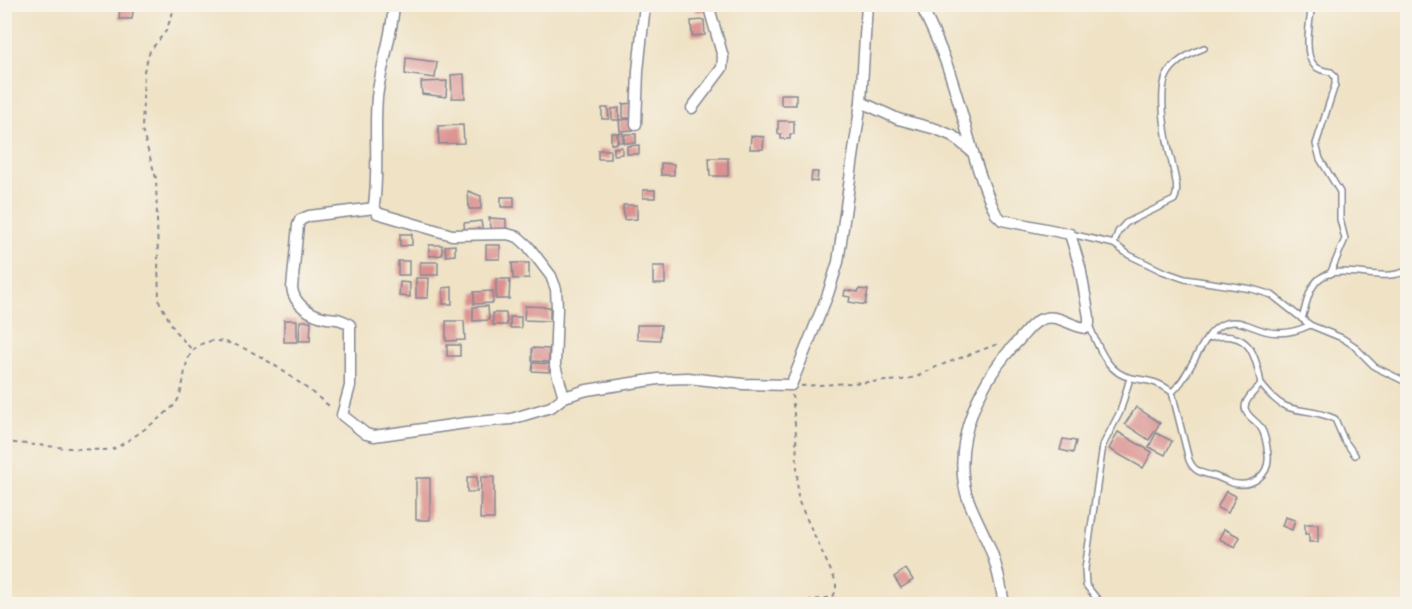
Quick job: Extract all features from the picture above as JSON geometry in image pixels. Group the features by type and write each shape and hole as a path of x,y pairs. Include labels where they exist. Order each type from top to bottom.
{"street":[{"path":"394,4 393,27 377,97 375,208 377,213 452,235 507,234 518,237 528,246 551,276 556,289 555,366 564,397"},
{"path":"636,124 638,71 645,4"},
{"path":"692,108 722,68 721,50 708,4"},
{"path":"375,208 303,217 297,225 293,297 307,310 324,318 346,321 350,325 350,386 342,415 366,434 374,436 446,425 512,419 551,407 564,397 597,388 658,379 688,378 743,384 791,385 828,294 838,262 861,102 867,4"},
{"path":"920,4 941,49 972,152 996,214 1002,220 1070,234 1080,267 1089,324 1086,328 1078,328 1059,319 1050,317 1041,319 1000,362 978,398 964,438 962,464 966,492 994,559 1004,604"},
{"path":"861,102 898,119 953,136 972,152"}],"lane":[{"path":"1311,4 1308,55 1312,64 1318,69 1331,72 1335,77 1335,85 1316,144 1320,159 1340,192 1340,213 1345,239 1330,274"},
{"path":"1114,244 1119,232 1126,224 1174,200 1176,196 1175,178 1165,135 1163,88 1167,74 1190,54 1204,48"},
{"path":"1070,234 1114,244 1129,255 1185,279 1252,289 1272,295 1310,325 1342,338 1353,345 1375,367 1407,383"},
{"path":"1302,319 1312,288 1318,280 1330,274 1340,271 1370,276 1392,276 1407,270"},
{"path":"1172,392 1181,384 1193,360 1214,329 1222,324 1234,322 1275,333 1300,330 1310,325"},
{"path":"1089,324 1104,359 1115,370 1130,378 1155,381 1172,392 1189,460 1194,469 1233,483 1242,483 1263,476 1267,471 1269,462 1265,436 1257,423 1245,411 1246,402 1261,384"},
{"path":"1209,338 1223,335 1233,336 1249,346 1257,363 1261,384 1276,401 1285,407 1325,414 1335,419 1344,440 1355,455"},
{"path":"1101,604 1086,585 1085,569 1103,445 1120,412 1130,378"}],"path":[{"path":"176,4 166,31 150,51 144,71 142,130 156,178 159,301 175,331 193,351"},
{"path":"4,442 112,450 175,405 181,393 187,362 193,351 204,342 213,340 225,342 264,358 342,415"},
{"path":"789,604 833,597 836,590 836,582 798,500 796,434 791,385 807,387 902,380 916,377 995,345 1016,343"}],"building":[{"path":"120,4 134,4 132,19 119,19"},
{"path":"695,4 706,4 706,11 695,12"},
{"path":"753,4 765,4 765,9 753,9"},
{"path":"704,20 705,35 692,36 691,21"},
{"path":"406,58 437,62 435,78 405,74"},
{"path":"464,74 465,98 452,98 451,75"},
{"path":"447,81 446,97 422,94 421,82"},
{"path":"781,94 796,94 796,105 781,105"},
{"path":"634,103 635,118 623,118 623,104"},
{"path":"602,108 608,108 609,119 602,119"},
{"path":"619,108 619,120 612,120 612,109"},
{"path":"633,119 633,130 620,131 619,120"},
{"path":"778,121 794,121 794,134 790,134 790,139 781,139 781,134 778,134"},
{"path":"463,125 464,143 439,144 438,126"},
{"path":"611,133 617,133 617,143 611,144"},
{"path":"618,133 623,133 623,142 618,142"},
{"path":"625,134 636,134 636,143 624,143"},
{"path":"751,136 764,137 763,149 750,149"},
{"path":"639,145 639,154 627,154 627,146"},
{"path":"622,147 622,154 614,155 614,148"},
{"path":"598,150 610,150 610,159 598,159"},
{"path":"709,158 728,158 728,176 710,176"},
{"path":"661,163 674,164 674,175 661,175"},
{"path":"812,172 818,172 817,182 811,181"},
{"path":"643,190 655,190 655,198 643,198"},
{"path":"468,191 481,196 481,209 469,209"},
{"path":"501,197 514,197 514,207 501,207"},
{"path":"623,205 637,205 637,219 624,220"},
{"path":"489,218 506,219 506,231 492,231"},
{"path":"481,221 483,233 465,235 464,223"},
{"path":"400,234 412,234 412,245 400,246"},
{"path":"429,245 442,245 442,255 429,256"},
{"path":"455,245 455,255 446,256 445,246"},
{"path":"486,245 500,245 500,259 486,259"},
{"path":"398,261 409,261 409,275 398,275"},
{"path":"420,262 438,262 438,275 420,275"},
{"path":"512,263 529,263 529,278 513,279"},
{"path":"653,266 665,266 665,284 653,284"},
{"path":"416,278 429,278 428,298 416,298"},
{"path":"496,279 510,279 509,299 496,299"},
{"path":"400,282 410,283 410,297 399,296"},
{"path":"452,287 452,304 443,304 443,288"},
{"path":"859,289 868,290 865,305 849,302 850,297 844,296 845,290 858,292"},
{"path":"493,291 493,303 474,304 474,292"},
{"path":"488,306 489,320 473,321 473,307"},
{"path":"525,306 550,307 550,321 524,320"},
{"path":"493,313 506,313 507,325 493,325"},
{"path":"510,317 521,317 521,328 510,328"},
{"path":"284,320 297,320 297,342 284,342"},
{"path":"300,321 311,321 310,341 299,341"},
{"path":"446,321 464,321 465,340 446,341"},
{"path":"637,325 661,325 660,340 637,339"},
{"path":"447,345 460,345 460,356 447,356"},
{"path":"532,348 549,349 549,362 532,361"},
{"path":"533,363 550,364 549,372 532,371"},
{"path":"1136,407 1160,423 1149,440 1125,424"},
{"path":"1118,432 1152,452 1143,468 1109,449"},
{"path":"1156,433 1172,441 1165,455 1149,447"},
{"path":"1063,439 1076,441 1073,453 1060,450"},
{"path":"467,477 477,477 477,492 467,492"},
{"path":"481,477 494,477 494,519 480,519"},
{"path":"416,478 430,478 430,520 416,520"},
{"path":"1226,491 1236,496 1228,513 1217,508"},
{"path":"1285,517 1295,520 1292,530 1282,526"},
{"path":"1305,524 1318,524 1318,542 1309,542 1309,534 1305,534"},
{"path":"1224,529 1240,537 1235,547 1219,539"},
{"path":"906,569 913,580 901,588 894,577"}]}
